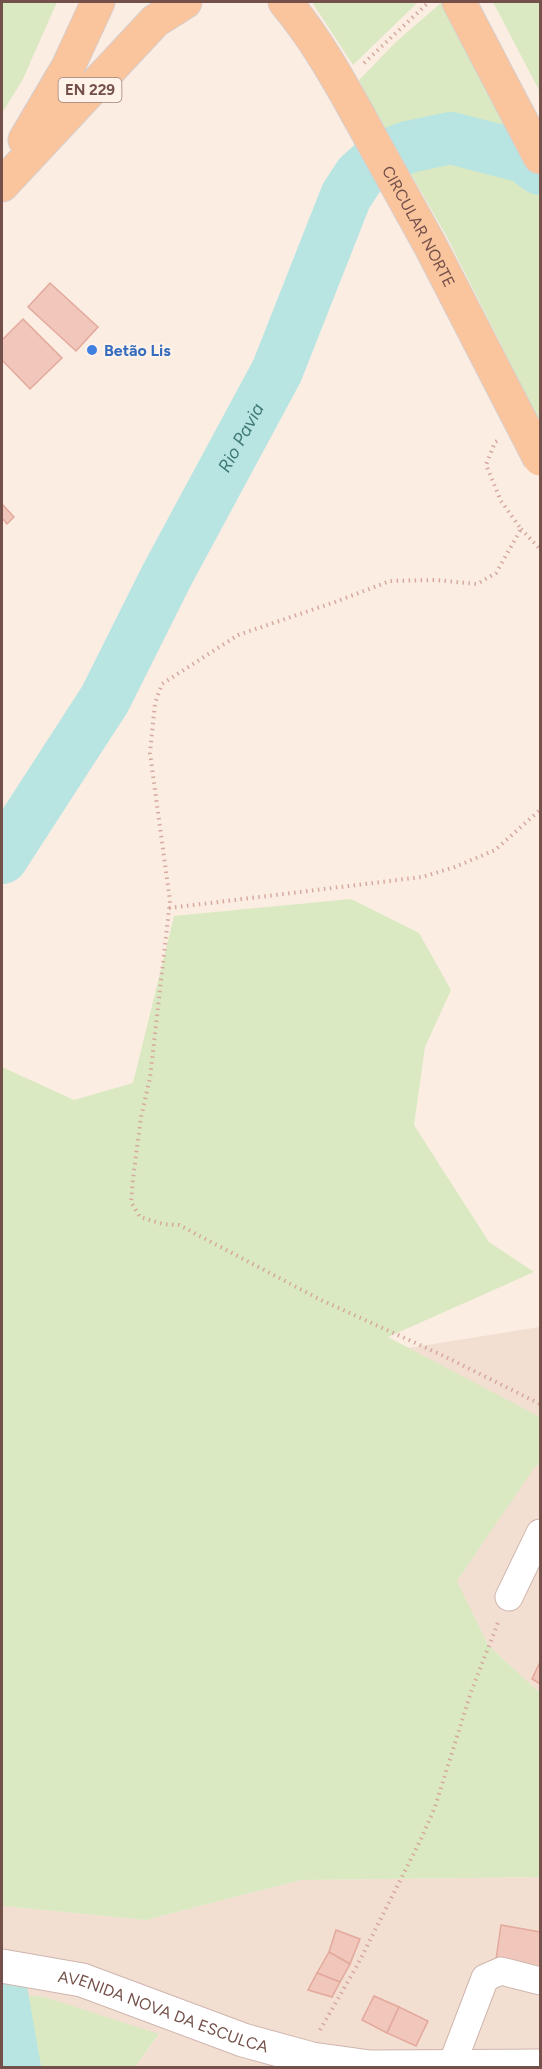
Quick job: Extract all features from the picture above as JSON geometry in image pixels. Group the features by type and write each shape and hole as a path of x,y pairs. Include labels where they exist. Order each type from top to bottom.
{"main road":[{"name":"EN 229","path":"2,183 68,67 98,2"},
{"name":"EN 229","path":"2,183 155,21 185,2"},
{"name":"CIRCULAR NORTE","path":"285,2 299,18 357,113 430,247 540,459"},
{"path":"464,10 540,157"}],"street":[{"path":"509,1598 540,1533"},
{"name":"AVENIDA NOVA DA ESCULCA","path":"2,1966 82,1980 243,2040 303,2057 370,2067 540,2066"},
{"path":"451,2067 485,1978 501,1971 540,1982"}],"path":[{"path":"357,69 429,2"},
{"path":"504,438 495,442 486,465 501,501 521,529 540,549"},
{"path":"521,529 496,573 477,584 436,580 390,581 238,635 162,684 154,703 150,753 169,908 150,1078 141,1117 131,1202 140,1217 164,1224 178,1225 319,1299 444,1356 540,1404"},
{"path":"169,908 422,877 455,867 495,850 540,810"},
{"path":"303,2057 358,1964 420,1841 435,1807 488,1645 509,1598"}],"shaded area":[{"path":"540,1327 540,1693 488,1645 456,1581 408,1348"},
{"path":"540,1877 540,2067 135,2067 159,2035 45,1997 2,1993 2,1906 146,1920 301,1880"}],"green space":[{"path":"2,2 57,2 22,81 2,113"},
{"path":"312,2 418,2 353,65"},
{"path":"442,2 540,190 540,423 447,237 359,80 397,41"},
{"path":"493,2 540,2 540,92 494,4"},
{"path":"351,899 419,933 451,990 425,1047 414,1125 489,1242 534,1272 388,1337 540,1417 540,1463 534,1468 457,1581 488,1645 540,1693 540,1877 301,1880 146,1920 2,1906 2,1067 74,1100 133,1083 174,916"},
{"path":"2,1993 45,1997 159,2034 135,2067 2,2067"}],"building":[{"path":"50,283 98,327 76,351 28,307"},
{"path":"23,319 62,358 30,389 2,360 2,340"},
{"path":"2,504 14,517 7,524 2,518"},
{"path":"540,1662 540,1684 532,1679"},
{"path":"501,1925 540,1932 540,1973 495,1966"},
{"path":"336,1930 360,1939 350,1964 329,1952"},
{"path":"329,1952 350,1964 340,1982 317,1973"},
{"path":"317,1973 340,1982 332,1997 308,1990"},
{"path":"374,1996 399,2007 387,2033 362,2020"},
{"path":"399,2007 428,2021 416,2046 387,2033"}],"waterway":[{"name":"Rio Pavia","path":"2,858 105,699 167,575 277,371 346,196 359,176 378,159 408,147 451,138 524,157 540,169"},
{"name":"Rio Pavia","path":"2,1994 15,2068"}],"place":[{"name":"Betão Lis","path":"92,350"}]}
